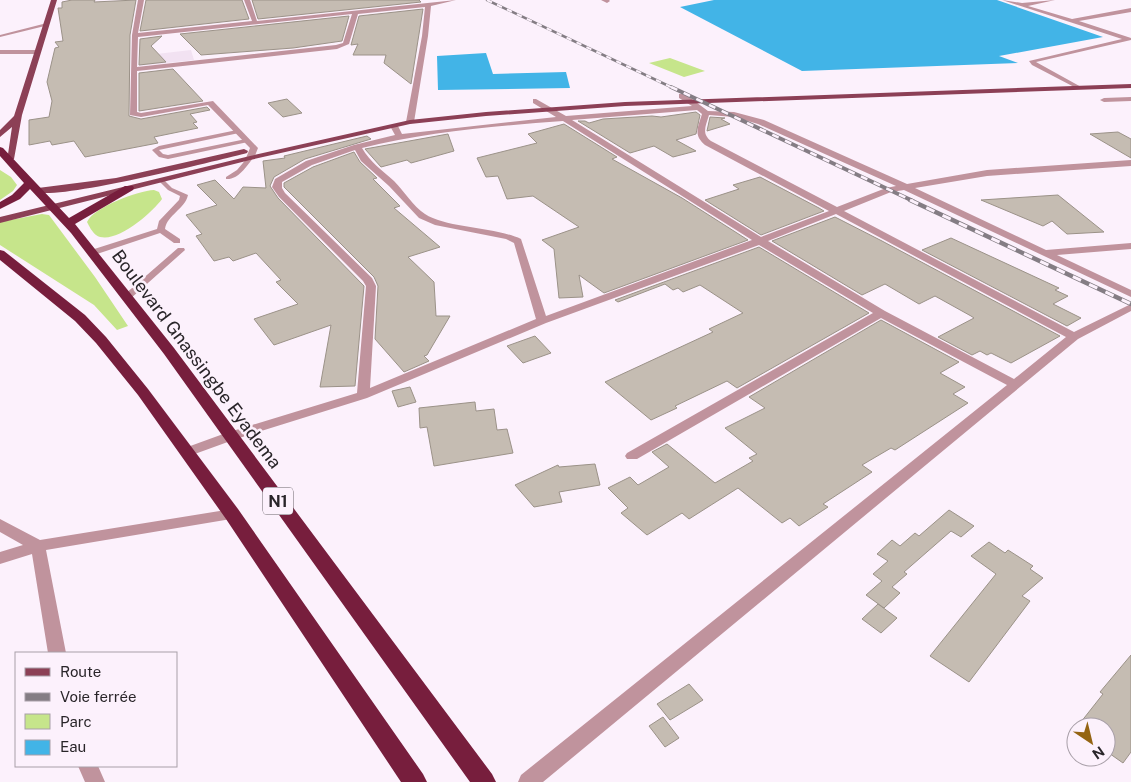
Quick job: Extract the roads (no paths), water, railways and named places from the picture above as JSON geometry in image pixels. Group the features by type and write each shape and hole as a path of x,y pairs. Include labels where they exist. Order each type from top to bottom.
{"highway":[{"name":"N1","path":"0,150 27,178 29,184"},
{"path":"0,165 19,170"},
{"name":"Boulevard Gnassingbe Eyadema","path":"29,184 68,223 127,297 484,782"},
{"path":"0,206 16,197 29,184"},
{"path":"68,223 129,188"},
{"name":"N1","path":"0,254 80,318 96,334 143,392 232,514 415,782"}],"main road":[{"path":"10,159 18,115 54,0"},
{"path":"0,220 250,158 394,126 410,119 684,98 1131,80"},
{"path":"573,99 684,98 1131,86"},
{"path":"531,101 554,100"},
{"path":"486,105 496,104"},
{"path":"38,191 75,188 115,181 254,148 468,107"},
{"path":"0,135 18,115"}],"street":[{"path":"141,0 135,35 134,114 141,115 210,103 254,148 250,158"},
{"path":"247,0 255,23"},
{"path":"422,0 428,5"},
{"path":"135,35 428,5 453,0"},
{"path":"1005,0 1130,40"},
{"path":"1020,5 1052,0"},
{"path":"410,119 425,36 428,5"},
{"path":"1069,21 1131,10"},
{"path":"135,69 337,47 346,44 356,12"},
{"path":"1080,88 1034,64 1032,61 1130,40"},
{"path":"684,98 702,111"},
{"path":"1104,100 1131,99"},
{"path":"531,101 546,108 760,241 881,312 1016,385"},
{"path":"702,111 700,131 702,138 708,143 1074,337"},
{"path":"363,394 371,286 368,280 282,196 276,184 309,163 357,147 398,137 457,129 563,119 702,111 725,112 747,117 903,186 1131,294"},
{"path":"394,126 398,137"},
{"path":"357,147 364,159 392,184 422,216 435,222 510,237 518,241 542,320"},
{"path":"187,452 363,394 542,320 760,241 903,186 987,173 1131,162"},
{"path":"1044,253 1131,246"},
{"path":"528,782 1074,337 1131,307"},
{"path":"632,456 881,312"},
{"path":"0,558 38,546 232,514"},
{"path":"0,525 38,546"},
{"path":"38,546 57,652"},
{"path":"88,767 95,782"}],"lane":[{"path":"0,30 47,23"},
{"path":"0,36 47,23"},
{"path":"0,52 38,52"},
{"path":"237,132 155,150 161,156 168,157 246,141"},
{"path":"228,178 239,171 250,158"},
{"path":"160,180 170,189 184,195 183,200 162,223 162,230"},
{"path":"162,230 177,241"},
{"path":"91,253 162,230"},
{"path":"127,297 182,250"}],"water":[{"path":"714,0 997,0 1103,37 999,56 1018,63 802,71 680,7"},
{"path":"486,53 493,74 566,72 570,88 438,90 437,56"}],"railway":[{"path":"487,0 673,88"},
{"path":"671,87 913,201"},
{"path":"910,200 1131,304"}]}
